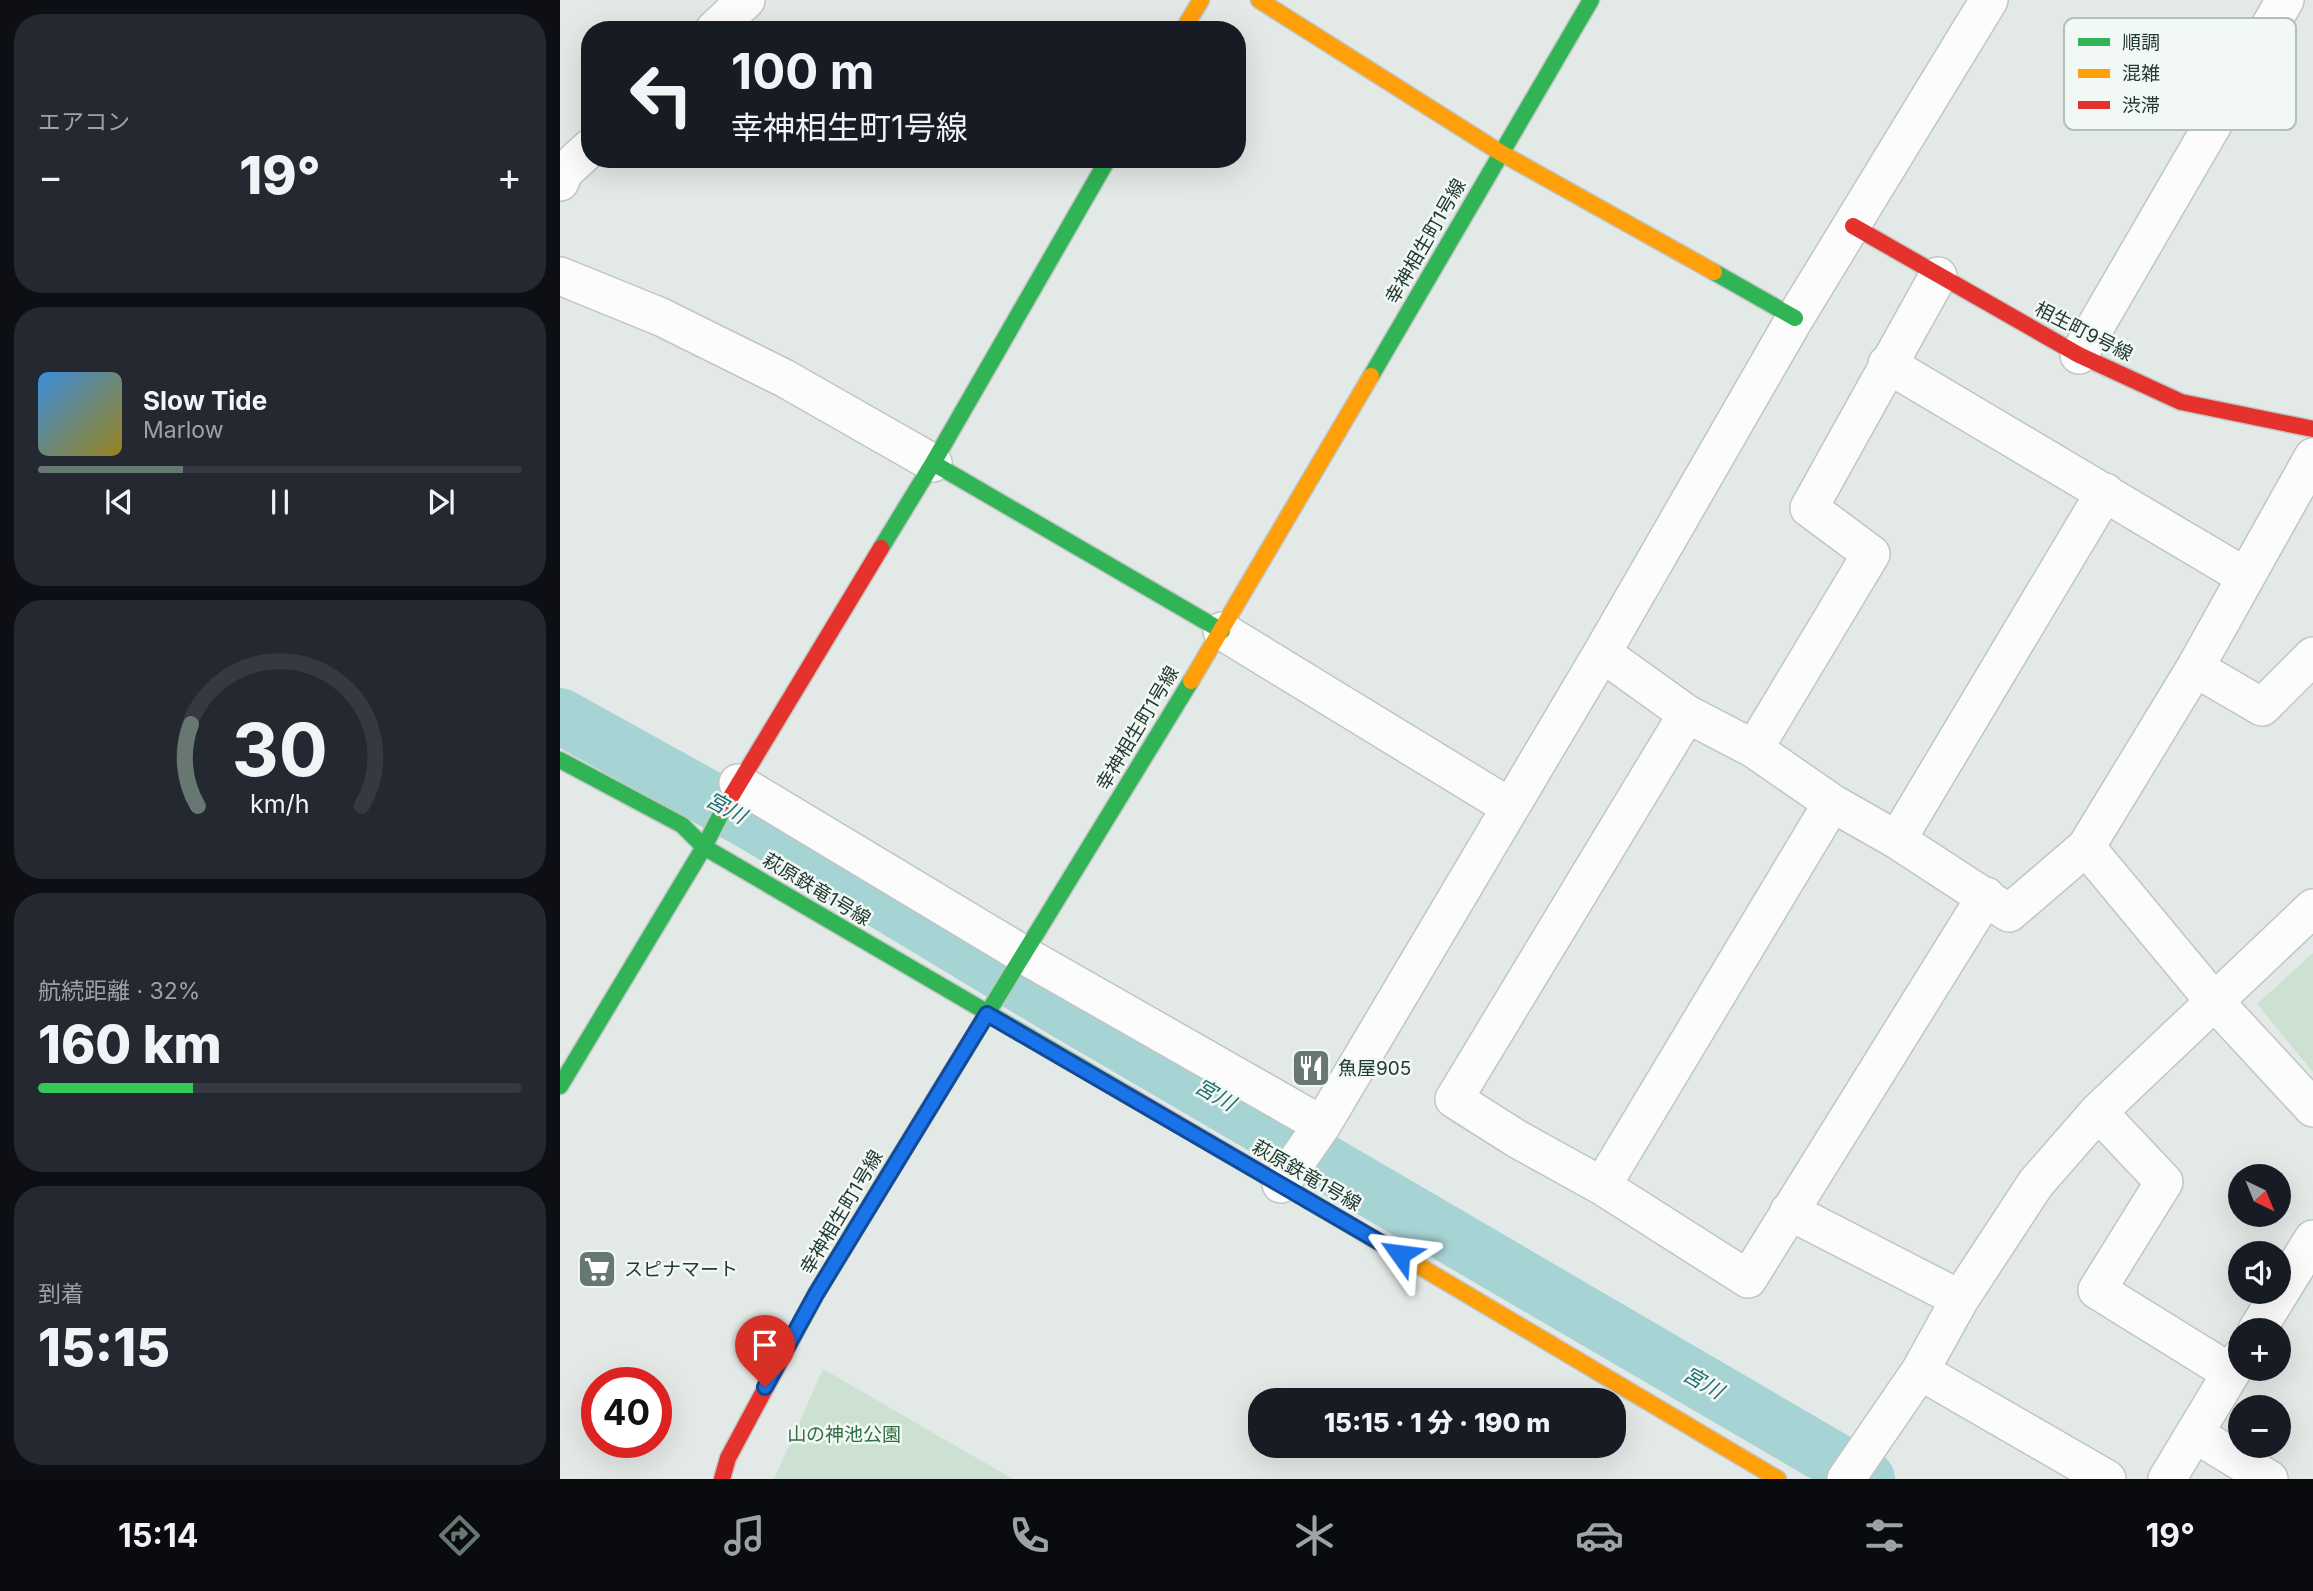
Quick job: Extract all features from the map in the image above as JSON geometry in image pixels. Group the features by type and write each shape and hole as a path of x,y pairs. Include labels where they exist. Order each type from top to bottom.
{"street":[{"path":"724,21 746,0"},
{"path":"1188,21 1201,0"},
{"path":"1259,0 1501,153 1795,318"},
{"name":"幸神相生町1号線","path":"722,1479 728,1458 816,1294 1222,631 1591,0"},
{"path":"1286,1177 1317,1132 1602,653 1795,318 1989,0"},
{"path":"2275,18 2285,0"},
{"path":"2079,355 2210,130"},
{"path":"560,1086 704,846 738,783 933,463 1103,168"},
{"name":"相生町9号線","path":"1853,226 2079,355 2181,402 2313,429"},
{"path":"560,276 661,317 784,378 1222,631 1510,807"},
{"path":"1754,749 1871,554 1809,508 1938,276"},
{"path":"1887,364 2246,577"},
{"path":"1602,653 1687,714 1754,749 1832,803 1897,840 2009,913 2086,847 2195,667 2313,457"},
{"path":"1897,840 2105,492"},
{"path":"2195,667 2262,708 2313,656"},
{"path":"1687,714 1454,1099 1517,1139 1602,1186 1748,1279 1986,896"},
{"name":"萩原鉄竜1号線","path":"560,760 682,825 704,846 987,1014 1286,1177 1778,1479"},
{"path":"738,783 1317,1132"},
{"path":"1602,1186 1832,803"},
{"path":"2086,847 2214,1001 2313,1108"},
{"path":"1852,1469 1920,1371 1960,1299 2036,1183 2098,1112 2313,908"},
{"path":"2098,1112 2164,1182 2097,1290 2228,1361"},
{"path":"1789,1211 1960,1299"},
{"path":"2264,1318 2313,1239"},
{"path":"1920,1371 2107,1479"},
{"path":"2167,1479 2228,1378"},
{"path":"2194,1434 2269,1479"}],"green space":[{"path":"2313,953 2313,1072 2257,1004"},
{"name":"山の神池公園","path":"823,1369 1013,1479 774,1479"}],"waterway":[{"name":"宮川","path":"560,716 751,822 1065,1011 1867,1479"}],"traffic: fast":[{"path":"1371,376 1591,0"},
{"path":"881,548 1103,168"},
{"path":"1714,272 1795,318"},
{"path":"933,463 1222,631"},
{"path":"889,1174 1191,681"},
{"path":"560,760 682,825 704,847 1130,1096"},
{"path":"560,1086 704,847 723,810"}],"traffic: slow":[{"path":"1188,21 1201,0"},
{"path":"1259,0 1501,153 1714,272"},
{"path":"1191,681 1371,376"},
{"path":"1345,1222 1778,1479"}],"traffic: jam":[{"path":"1853,226 2079,355 2181,402 2313,429"},
{"path":"723,810 881,548"},
{"path":"1130,1096 1345,1222"},
{"path":"722,1479 728,1458 816,1294 889,1174"}],"place":[{"name":"魚屋905","path":"1311,1068"},
{"name":"スピナマート","path":"597,1269"}],"route":[{"path":"765,1387 816,1294 987,1014 1400,1254"}]}
